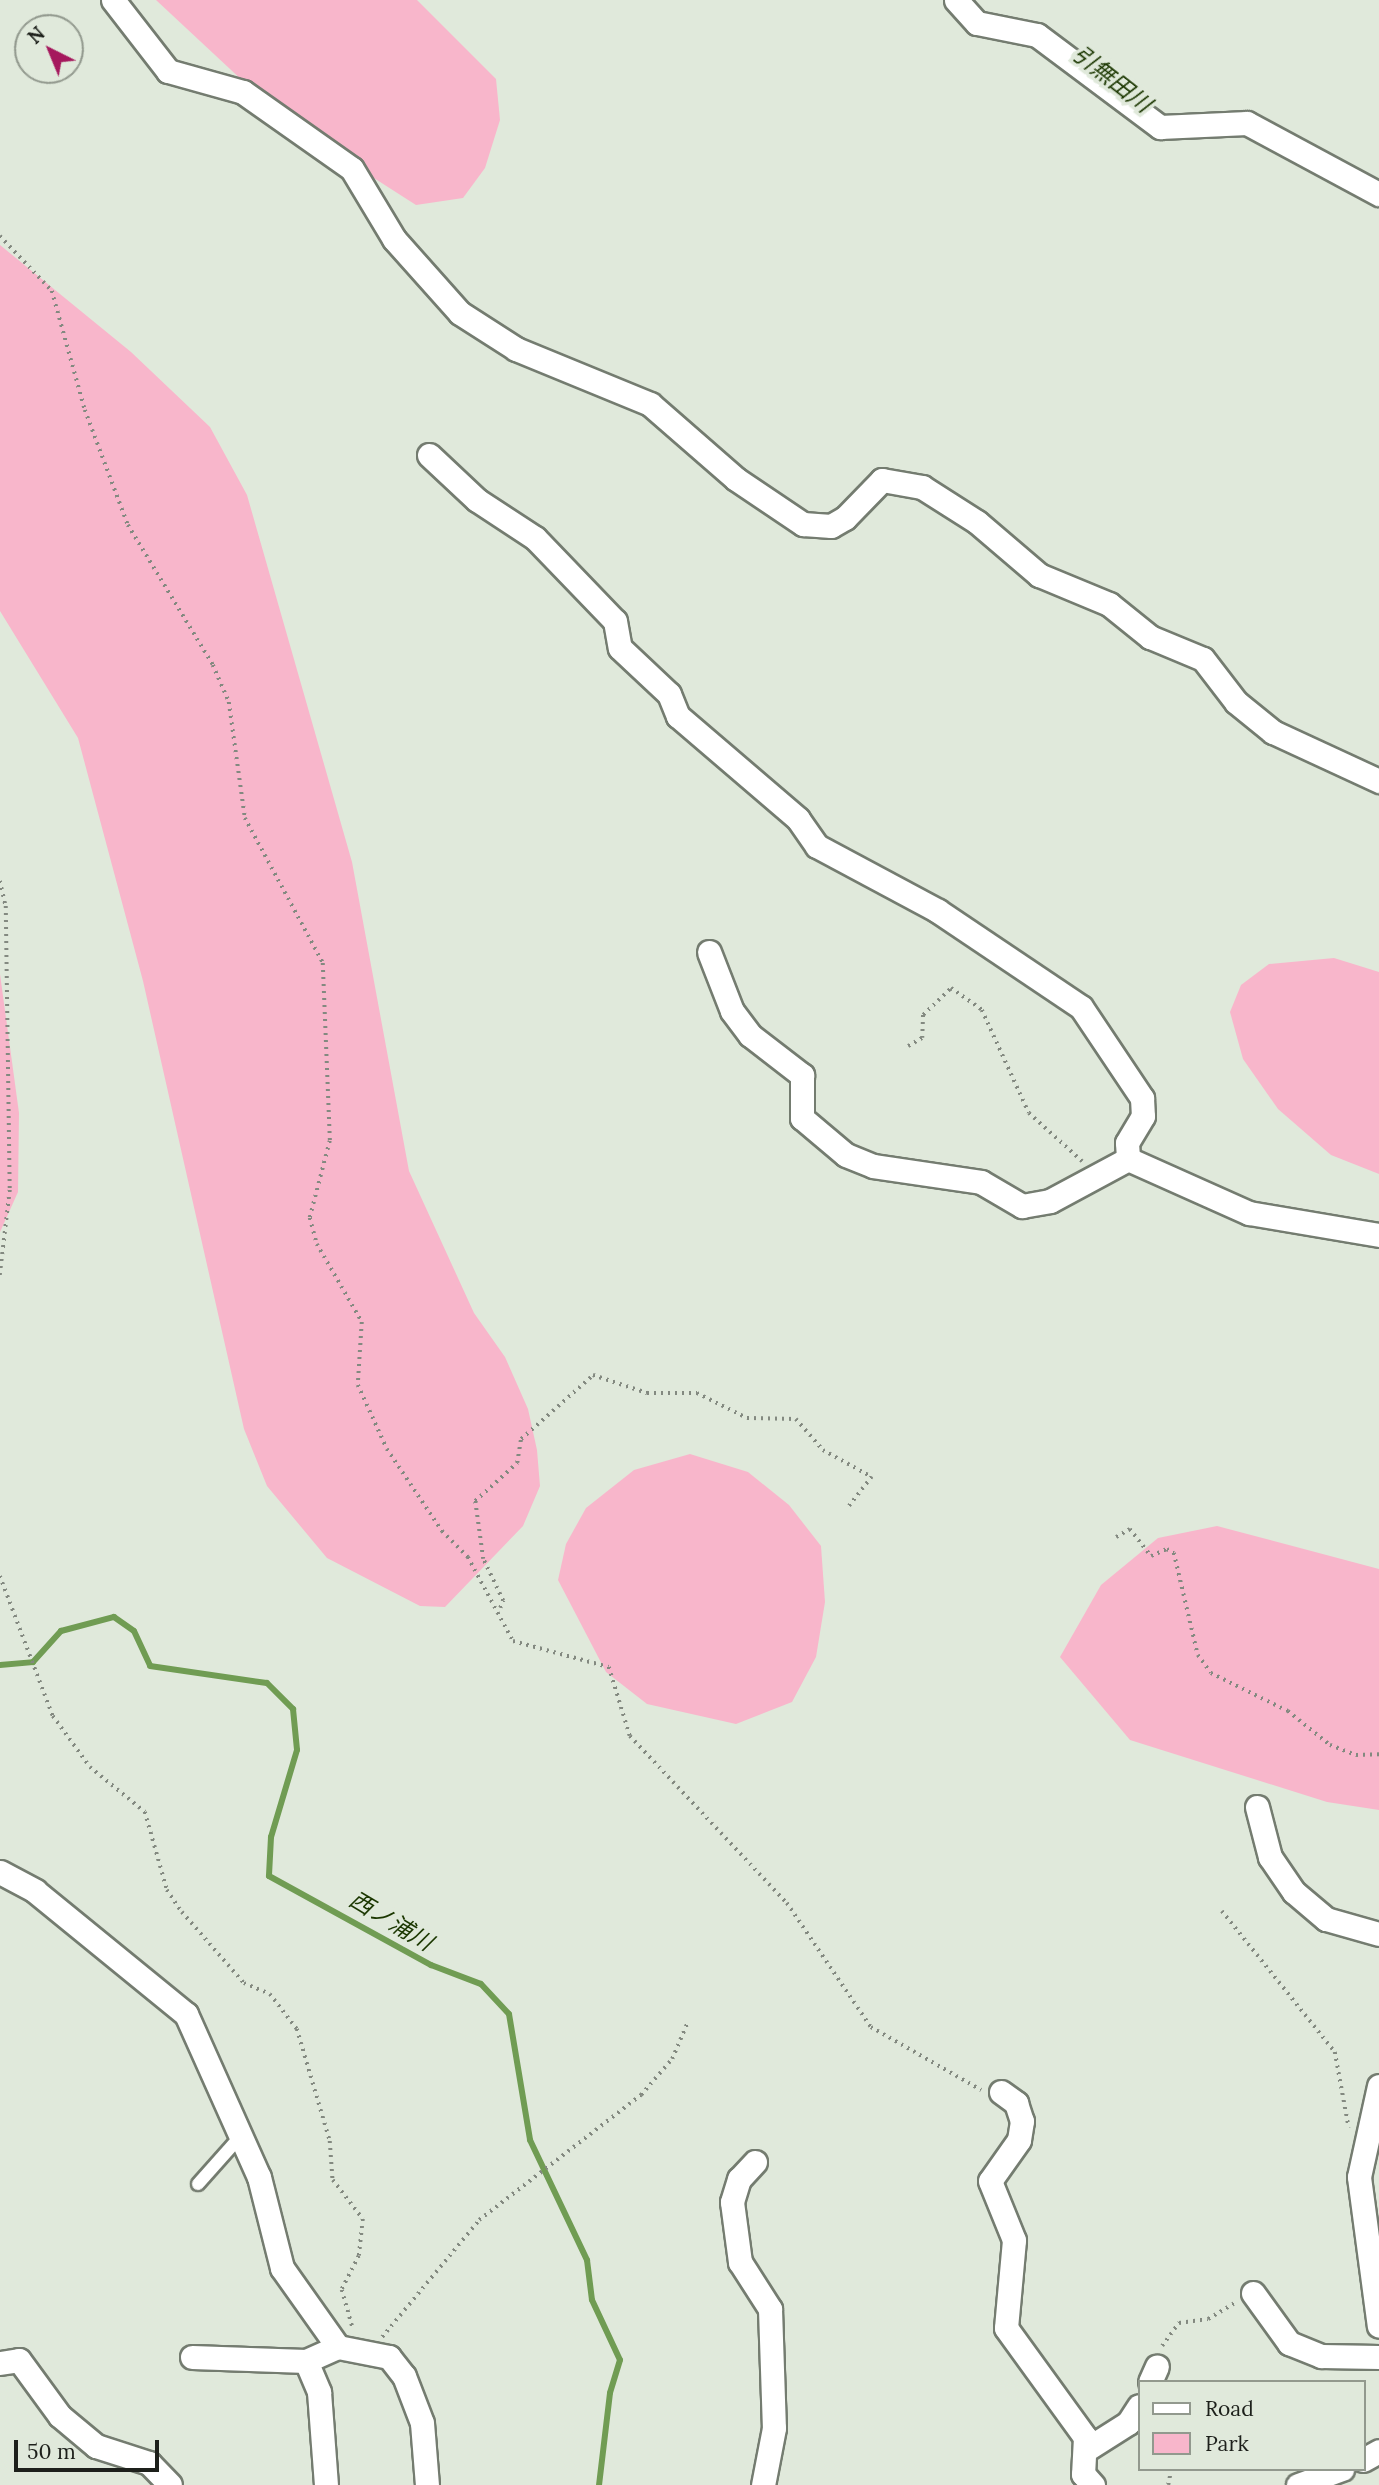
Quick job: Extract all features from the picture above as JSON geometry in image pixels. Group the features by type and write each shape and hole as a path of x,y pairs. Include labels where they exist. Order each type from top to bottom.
{"street":[{"path":"113,0 168,71 243,92 352,169 394,239 460,313 516,349 659,409 736,479 803,524 831,526 845,518 882,480 922,487 977,522 1039,575 1109,604 1150,637 1203,659 1236,702 1273,732 1379,781"},
{"path":"956,0 977,23 1037,35 1160,127 1247,123 1379,194"},
{"path":"429,454 477,500 535,538 615,621 620,648 670,694 678,716 798,819 817,846 938,911 1082,1007 1142,1098 1143,1116 1127,1143 1128,1159"},
{"path":"709,952 733,1011 750,1035 802,1075 802,1118 846,1156 873,1166 981,1182 1022,1206 1050,1201 1128,1159 1250,1213 1379,1235"},
{"path":"1257,1807 1270,1857 1294,1892 1326,1919 1379,1934"},
{"path":"0,1872 35,1891 186,2014 237,2140 259,2177 282,2268 338,2347"},
{"path":"1379,2086 1363,2146 1359,2177 1379,2326"},
{"path":"1001,2092 1016,2103 1022,2121 1018,2140 990,2181 1014,2240 1006,2328 1087,2449 1083,2474 1093,2485"},
{"path":"755,2162 739,2179 732,2202 740,2262 770,2309 774,2428 762,2485"},
{"path":"1254,2293 1289,2343 1321,2356 1379,2357"},
{"path":"192,2357 306,2361 338,2347 369,2351 397,2364 422,2423 427,2485"},
{"path":"0,2363 19,2360 45,2401 87,2439 149,2463 170,2485"},
{"path":"306,2361 319,2392 326,2485"},
{"path":"1087,2449 1119,2430 1138,2407"},
{"path":"1298,2485 1336,2471"}],"lane":[{"path":"198,2184 237,2140"}],"path":[{"path":"0,236 52,291 85,410 128,526 213,664 229,702 245,818 323,964 330,1141 310,1218 317,1244 362,1322 358,1385 387,1449 500,1608 513,1641 609,1667 630,1736 787,1903 872,2027 971,2089 1001,2092"},
{"path":"0,881 6,906 10,1191 0,1275"},
{"path":"908,1046 922,1038 923,1015 949,989 963,996 982,1010 1029,1113 1097,1174"},
{"path":"500,1608 503,1601 483,1559 475,1502 517,1463 521,1439 593,1375 647,1394 697,1393 747,1418 796,1419 823,1450 872,1477 849,1506"},
{"path":"1116,1537 1130,1529 1151,1556 1167,1549 1174,1553 1198,1655 1211,1672 1288,1711 1330,1745 1356,1755 1379,1754"},
{"path":"0,1576 33,1657 45,1702 90,1767 145,1812 167,1890 182,1912 244,1983 270,1994 297,2029 330,2141 333,2180 363,2219 359,2256 342,2290 369,2351 479,2220 641,2095 672,2059 687,2024"},
{"path":"1223,1911 1335,2052 1347,2125 1363,2146"},
{"path":"1153,2374 1163,2343 1179,2323 1208,2319 1254,2293"}],"green space":[{"path":"156,0 417,0 496,79 500,120 485,168 463,198 416,205 288,123"},
{"path":"0,245 131,352 210,427 247,495 352,862 409,1171 474,1313 505,1357 528,1409 537,1450 540,1486 523,1526 445,1607 420,1606 327,1558 267,1486 244,1429 143,981 78,738 0,611"},
{"path":"1334,958 1379,972 1379,1174 1331,1155 1278,1109 1243,1059 1230,1012 1241,985 1269,964"},
{"path":"0,974 19,1113 18,1192 0,1232"},
{"path":"690,1454 748,1472 789,1505 821,1546 825,1602 816,1657 792,1702 736,1724 647,1704 606,1672 558,1580 566,1544 586,1508 634,1470"},
{"path":"1217,1526 1379,1569 1379,1810 1327,1802 1130,1740 1060,1657 1101,1585 1158,1538"}],"waterway":[{"name":"引無田川","path":"1106,100 1137,123"},
{"name":"西ノ浦川","path":"0,1665 33,1662 61,1631 114,1617 134,1631 150,1666 267,1683 293,1709 297,1750 271,1837 269,1876 431,1965 481,1984 509,2014 530,2140 587,2260 592,2300 620,2360 610,2393 599,2485"}]}
